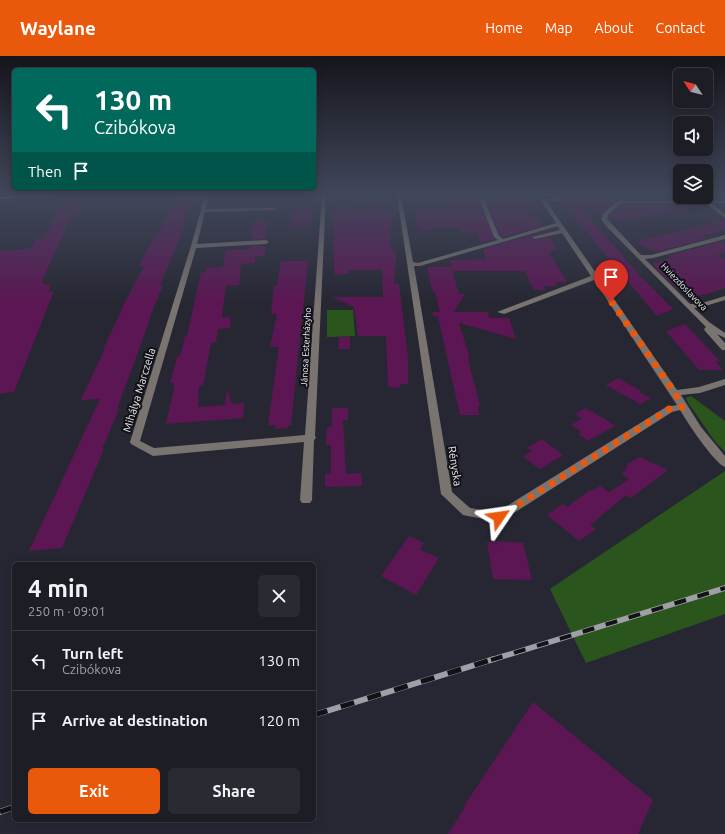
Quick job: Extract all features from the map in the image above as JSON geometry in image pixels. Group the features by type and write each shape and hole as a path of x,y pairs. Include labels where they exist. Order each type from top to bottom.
{"street":[{"name":"Mihálya Marczella","path":"197,231 135,442 153,452 311,438"},
{"name":"Jánosa Esterházyho","path":"306,500 311,438 322,231"},
{"name":"Rényska","path":"405,231 447,494 467,512 499,517 669,409 682,407"},
{"path":"495,231 497,237 501,240"},
{"path":"411,264 418,264 533,231"},
{"path":"535,237 563,231"},
{"path":"564,231 675,393 682,407 725,463"},
{"name":"Hviezdoslavova","path":"616,231 706,324 712,334 725,348"},
{"path":"640,257 651,257 725,237"},
{"path":"194,246 266,242"},
{"path":"501,312 595,277"},
{"path":"689,306 700,306 725,298"},
{"name":"Hviezdoslavova","path":"706,324 725,336"},
{"path":"675,393 700,390 725,382"}],"green space":[{"path":"327,310 353,310 355,336 327,337"},
{"path":"691,396 725,421 725,452 714,440 687,401 686,398"},
{"path":"725,471 725,614 586,663 550,589"}],"building":[{"path":"47,231 64,231 41,283 45,283 44,285 51,284 48,292 54,291 14,392 0,394 0,251 31,248 36,239 43,239"},
{"path":"159,231 182,231 160,285 163,285 149,319 117,409 119,409 102,449 104,449 62,548 29,551 100,399 81,400 82,397 104,351 103,349 121,310 144,266 139,266 155,234 158,234"},
{"path":"252,231 266,231 266,239 251,239"},
{"path":"333,231 390,231 392,251 395,251 396,257 394,284 399,284 408,357 408,384 401,384 400,388 388,387 386,336 358,336 354,307 332,297 383,297 382,270 348,270 348,274 335,275"},
{"path":"492,231 495,239 481,243 476,232 461,232"},
{"path":"499,231 523,231 503,237"},
{"path":"545,231 531,237 535,240 550,237 558,250 550,250 552,252 549,252 567,282 555,282 557,286 544,286 546,290 534,290 525,271 453,271 450,260 486,259 483,249"},
{"path":"586,231 602,231 640,276 673,309 657,316"},
{"path":"678,231 720,231 703,236 708,238 657,252 634,242"},
{"path":"719,242 725,244 725,253 718,255 725,259 725,288 707,294 697,296 672,284 652,264 672,258 667,256"},
{"path":"251,246 265,246 265,256 255,256 255,263 241,264 239,285 226,286 222,318 231,317 230,328 218,329 216,342 211,343 203,386 199,386 198,407 225,405 227,389 232,404 244,403 243,418 166,424 174,388 174,383 170,383 177,357 180,356 185,336 187,336 201,272 205,272 206,268 223,267 226,250 250,249"},
{"path":"281,261 308,261 291,425 288,425 288,428 275,429 276,425 268,425 279,347 270,347 277,314 271,314 274,286 277,286"},
{"path":"429,267 451,267 459,294 465,294 454,312 488,312 489,318 509,318 516,339 459,323 470,359 468,359 480,406 477,406 480,415 460,415 438,317 432,315 433,312 440,312 427,269"},
{"path":"685,324 720,361 715,361 723,370 699,370 666,331"},
{"path":"339,337 350,337 350,349 338,349"},
{"path":"618,378 651,398 640,404 606,385"},
{"path":"332,408 348,408 348,420 343,420 346,474 361,473 362,486 325,487 325,474 331,474 331,445 326,445 327,427 332,427"},
{"path":"585,408 615,426 588,441 578,434 581,432 571,425 582,419 575,414"},
{"path":"542,439 563,455 540,469 523,457 532,451 527,448"},
{"path":"640,457 668,470 631,498 626,495 590,525 596,529 579,541 547,515 563,504 567,507 590,490 592,491 600,486 609,492 629,479 621,474 626,470 627,464"},
{"path":"409,536 424,543 420,550 439,558 416,595 381,576"},
{"path":"496,541 523,543 532,580 493,579 487,542 497,542"},
{"path":"533,702 653,800 638,834 448,834 465,807 464,806"}],"railway":[{"path":"491,660 725,588"},
{"path":"316,714 494,659"},
{"path":"0,812 12,808"}],"route":[{"path":"499,517 669,409 682,407 675,393 611,301"}]}
